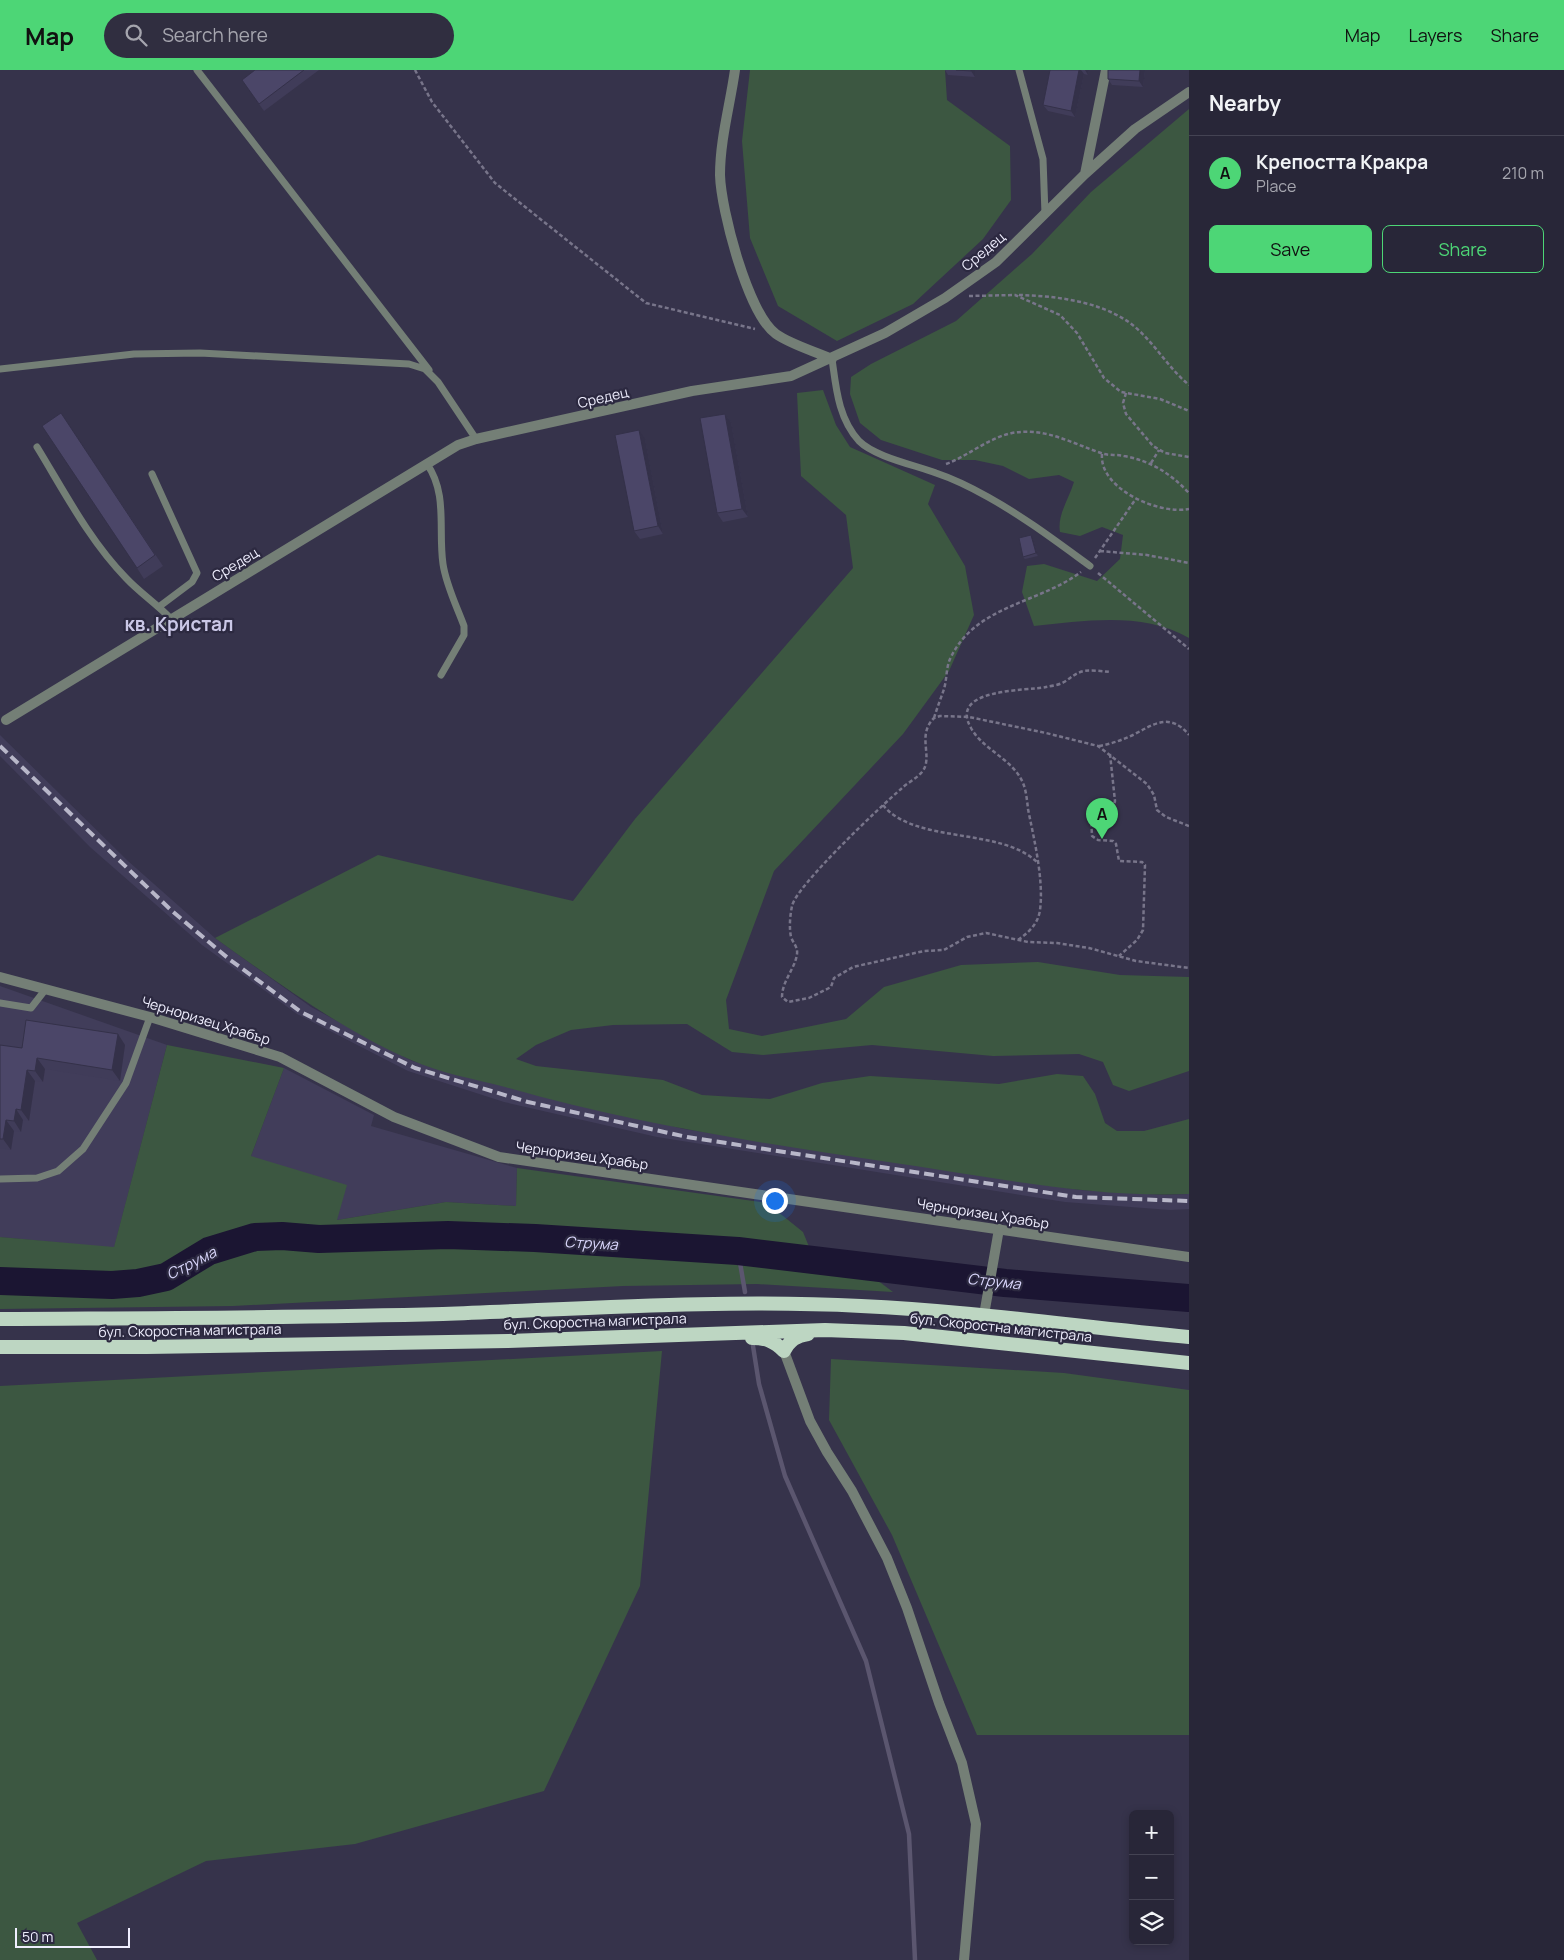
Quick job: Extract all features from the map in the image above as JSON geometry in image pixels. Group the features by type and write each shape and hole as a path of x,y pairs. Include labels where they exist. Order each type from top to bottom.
{"highway":[{"name":"бул. Скоростна магистрала","path":"0,1319 388,1315 767,1304 984,1309 1189,1337"},
{"name":"бул. Скоростна магистрала","path":"0,1347 508,1342 825,1330 904,1333 1189,1363"},
{"path":"644,1336 764,1338 775,1342 784,1351 790,1341 797,1336 825,1330"}],"street":[{"path":"735,70 722,147 720,177 727,219 748,290 758,314 776,334 832,359"},
{"path":"1085,174 1106,70"},
{"name":"Средец","path":"6,720 458,445 476,439 692,391 791,376 832,359 885,333 945,298 996,262 1085,174 1134,129 1189,92"},
{"name":"Черноризец Храбър","path":"0,977 150,1017 280,1056 394,1117 499,1157 1189,1257"},
{"path":"984,1309 999,1229"},
{"path":"784,1351 810,1420 827,1452 852,1491 887,1558 907,1608 939,1703 962,1763 976,1824 964,1960"}],"lane":[{"path":"197,70 438,382 476,439"},
{"path":"1019,70 1042,159 1045,214"},
{"path":"0,369 134,354 200,353 409,364 425,369 438,382"},
{"path":"832,359 838,402 849,428 860,442 875,451 938,473 988,497 1026,520 1090,566"},
{"path":"37,447 90,533 125,577 160,606 171,619"},
{"path":"427,464 436,476 440,490 443,566 464,626 464,635 441,675"},
{"path":"152,474 198,573 192,582 160,606"},
{"path":"0,1004 31,1008 45,990"},
{"path":"0,1179 37,1178 58,1171 83,1150 126,1083 150,1017"}],"path":[{"path":"415,70 432,102 495,183 646,303 776,334"},
{"path":"945,298 1015,295 1064,298 1108,311 1131,324 1189,385"},
{"path":"1015,295 1060,315 1076,333 1104,378 1121,392 1160,399 1188,409"},
{"path":"1126,393 1123,403 1126,414 1153,446 1165,453 1189,457"},
{"path":"943,465 1012,433 1040,432 1076,442 1102,454 1120,455 1151,464 1170,475 1189,493"},
{"path":"1151,464 1159,450"},
{"path":"1102,454 1102,463 1114,483 1135,500 1164,509 1189,509"},
{"path":"1135,500 1090,566 1072,579 1000,610 967,632 949,661 944,689 934,718 925,736 926,761 922,772 883,805 844,844 800,892 792,904 790,921 792,937 798,949 797,956 782,990 782,997 788,1002 809,998 831,987 834,978 853,967 924,951 944,950 967,937 986,933 1018,940 1057,943 1189,968"},
{"path":"1100,551 1148,555 1189,563"},
{"path":"1090,566 1189,649"},
{"path":"1018,940 1030,932 1040,911 1037,862 1023,782 1013,769 982,741 971,728 968,711 973,701 984,696 1063,683 1084,671 1110,672"},
{"path":"934,718 940,716 969,717 1046,732 1098,746 1147,784 1154,795 1157,810 1166,817 1189,826"},
{"path":"1098,746 1132,735 1152,724 1164,722 1180,725 1189,735"},
{"path":"1110,754 1115,801 1114,805 1096,810 1091,815 1092,836 1098,840 1113,841 1116,844 1119,861 1142,862 1145,865 1143,930 1137,940 1119,956"},
{"path":"883,805 899,820 1018,849 1037,862"}],"shaded area":[{"path":"0,735 128,861 215,938 311,1007 412,1061 684,1129 1080,1190 1164,1195 1189,1194 1189,1209 1170,1210 1065,1202 657,1137 504,1102 408,1071 297,1014 202,945 90,847 0,756"},
{"path":"0,986 167,1045 114,1248 0,1237"},
{"path":"284,1068 374,1115 371,1126 517,1168 516,1206 446,1202 337,1220 251,1156"}],"green space":[{"path":"750,70 945,70 947,100 1010,146 1011,200 983,239 913,304 837,341 778,306 750,238 742,141"},
{"path":"1189,109 1189,638 1152,624 1133,621 1093,620 1034,626 1022,592 1027,566 1044,564 1097,581 1120,559 1123,535 1102,527 1080,536 1060,532 1060,519 1074,482 1059,475 1029,479 1003,466 975,460 942,460 881,440 860,423 850,394 851,377 871,364 956,321 1032,254 1091,192"},
{"path":"823,390 836,425 850,447 935,485 928,504 965,566 974,615 949,671 903,734 774,871 726,1000 729,1029 762,1036 846,1019 884,987 961,965 1038,962 1120,975 1189,977 1189,1071 1129,1091 1113,1085 1103,1062 1079,1054 993,1056 872,1045 763,1055 732,1052 687,1024 613,1025 571,1030 536,1045 516,1059 536,1066 663,1080 702,1095 770,1099 822,1083 870,1076 999,1084 1057,1074 1083,1076 1095,1094 1105,1123 1117,1131 1144,1131 1189,1119 1189,1194 1113,1193 1038,1185 791,1147 647,1122 552,1100 434,1069 385,1048 334,1020 215,938 378,855 573,901 635,819 853,568 846,515 801,476 797,393"},
{"path":"167,1045 284,1068 251,1156 347,1185 337,1220 446,1202 516,1206 517,1168 767,1203 803,1232 819,1271 873,1277 893,1292 757,1284 623,1286 233,1306 0,1309 0,1237 114,1247"},
{"path":"662,1351 640,1586 544,1791 355,1844 206,1861 77,1923 97,1960 0,1960 0,1386"},
{"path":"831,1359 1064,1373 1189,1390 1189,1735 977,1735 892,1535 829,1420"}],"building":[{"path":"255,70 304,70 259,104 242,80"},
{"path":"1050,70 1079,70 1071,111 1043,105"},
{"path":"1108,70 1140,70 1139,81 1108,79"},
{"path":"61,413 155,555 137,568 42,426"},
{"path":"725,414 742,509 717,513 700,418"},
{"path":"639,430 658,526 634,531 615,435"},
{"path":"1031,535 1036,553 1023,557 1019,538"},
{"path":"26,1020 118,1034 112,1070 37,1058 35,1071 27,1070 21,1110 16,1109 14,1121 6,1120 3,1139 0,1139 0,1045 22,1048"}],"waterway":[{"name":"Струма","path":"0,1281 112,1285 138,1283 166,1277 209,1251 255,1237 282,1236 319,1239 448,1235 535,1238 738,1251 1005,1283 1189,1298"},
{"path":"738,1251 745,1292"},
{"path":"753,1346 759,1384 785,1476 866,1661 909,1834 915,1960"}],"railway":[{"path":"0,746 172,911 229,959 301,1012 415,1068 528,1102 687,1137 1076,1197 1189,1201"}],"place":[{"name":"Крепостта Кракра","path":"1102,839"}],"district":[{"name":"кв. Кристал","path":"179,624"}]}
